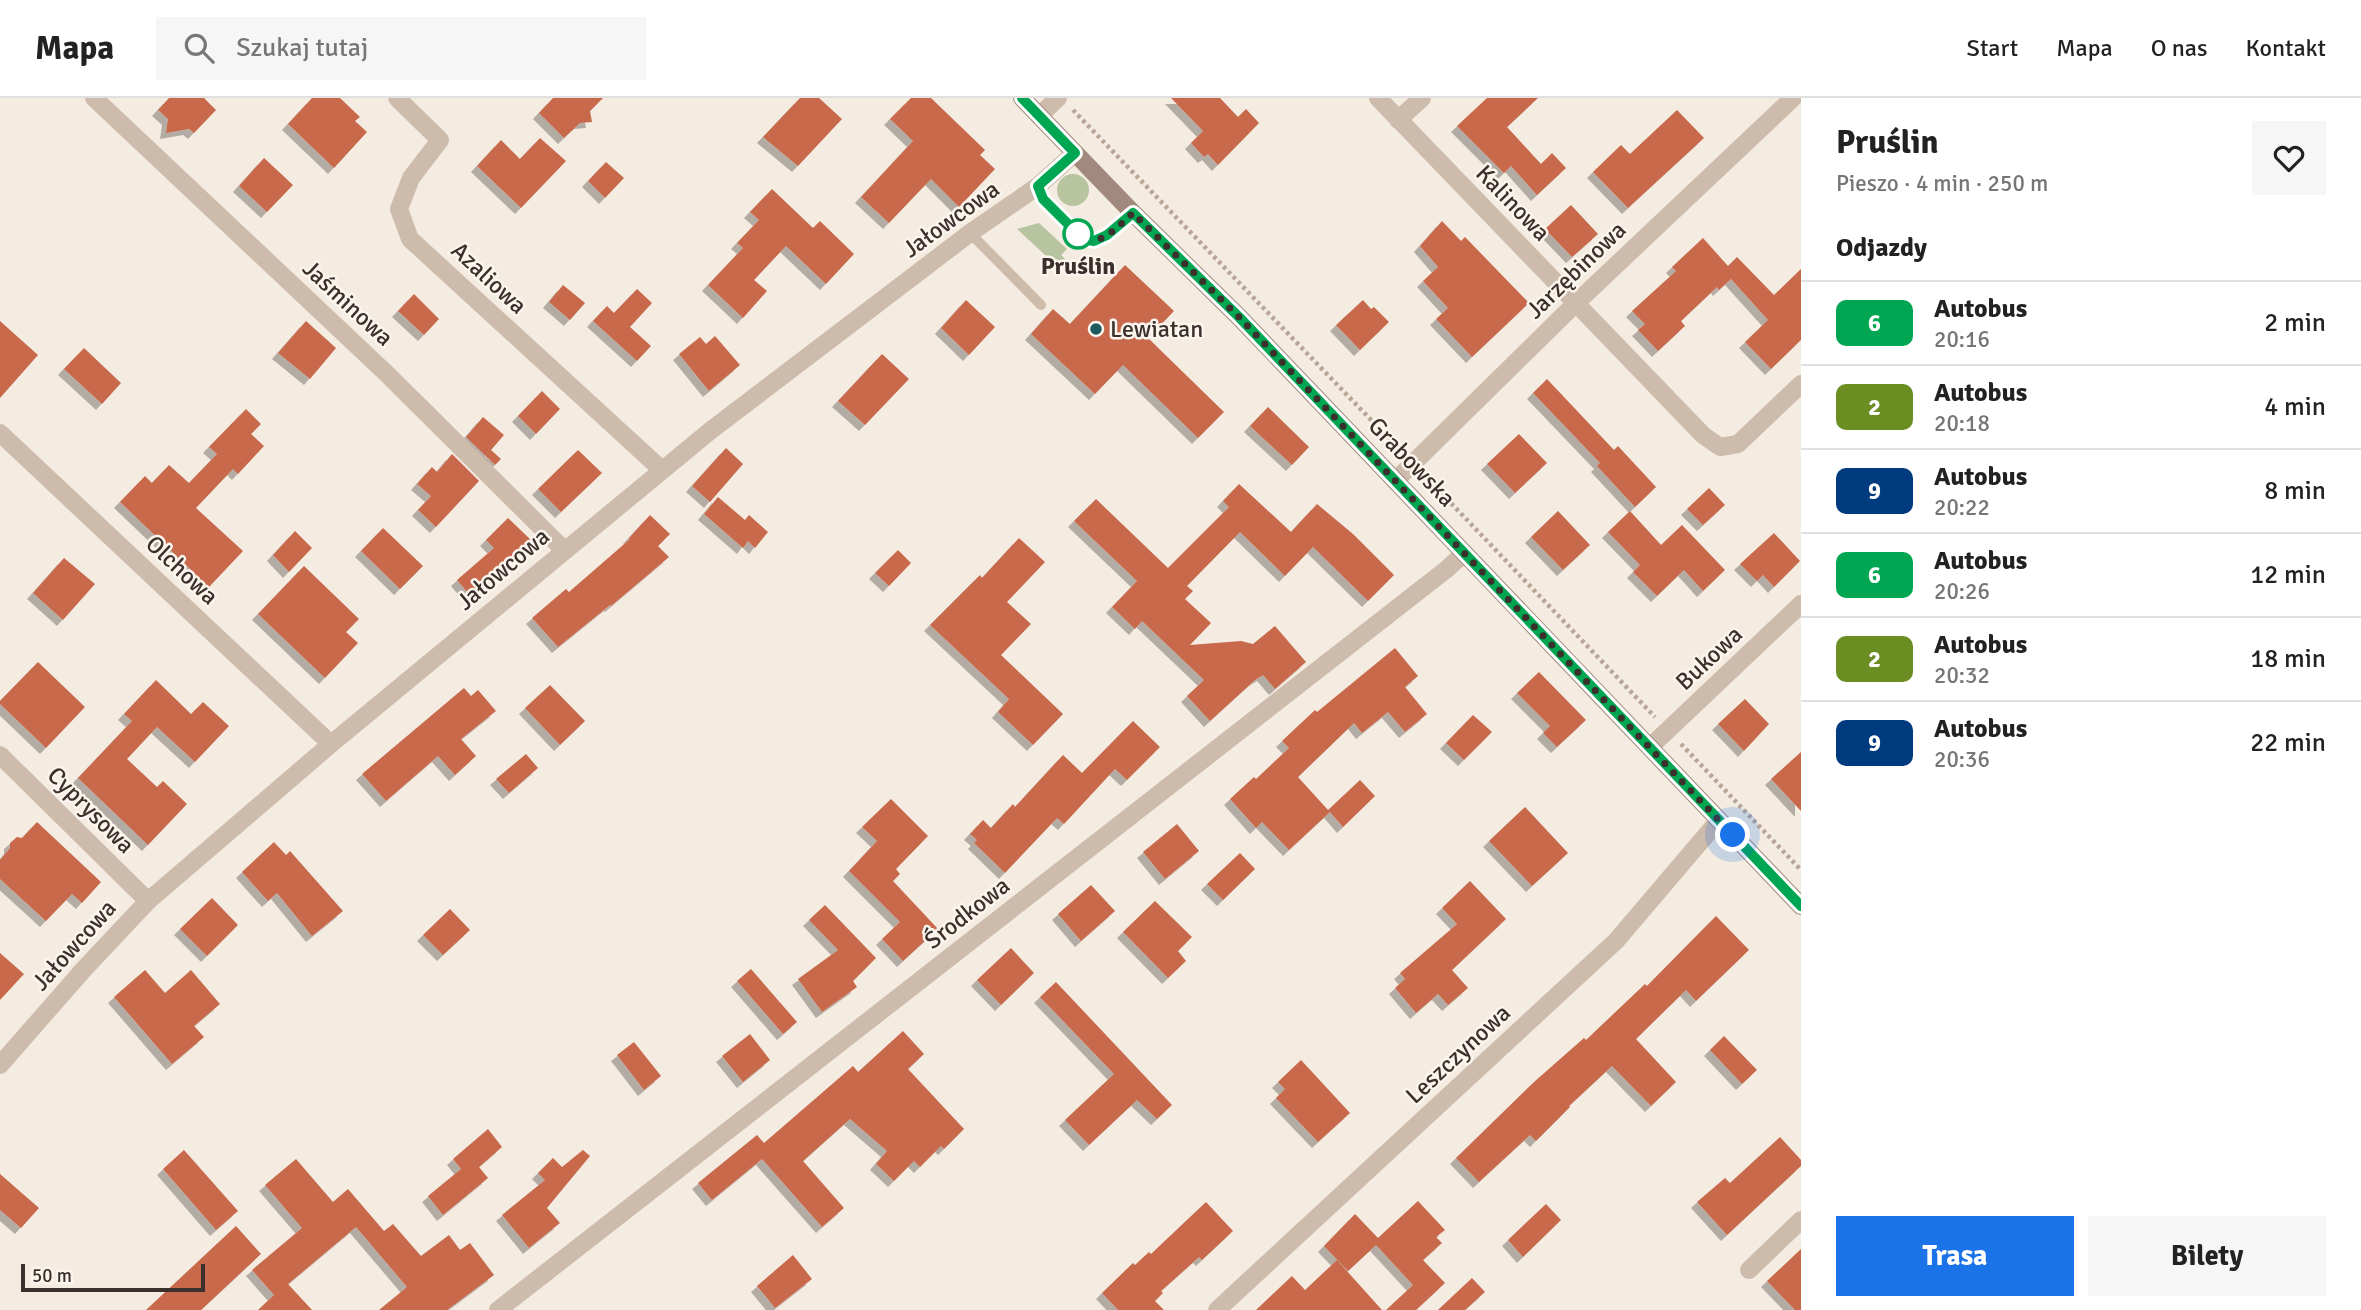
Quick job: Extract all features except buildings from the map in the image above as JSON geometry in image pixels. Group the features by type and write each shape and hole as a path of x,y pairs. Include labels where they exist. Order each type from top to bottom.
{"street":[{"name":"Jaśminowa","path":"94,98 387,373 564,550"},
{"name":"Azaliowa","path":"397,98 440,139 411,178 400,209 411,239 662,470"},
{"name":"Grabowska","path":"1022,98 1239,317 1801,906"},
{"path":"1040,116 1058,98"},
{"name":"Kalinowa","path":"1378,98 1703,435 1720,447 1738,444 1801,384"},
{"path":"1398,120 1422,98"},
{"name":"Jarzębinowa","path":"1395,481 1576,303 1793,98"},
{"name":"Jałowcowa","path":"0,1065 148,901 331,744 721,422 970,233 1038,186 1075,153"},
{"name":"Olchowa","path":"0,433 331,744"},
{"name":"Środkowa","path":"498,1310 1437,577 1464,553"},
{"name":"Bukowa","path":"1650,747 1801,604"},
{"name":"Cyprysowa","path":"0,755 148,901"},
{"name":"Leszczynowa","path":"1217,1310 1616,941 1719,820"},
{"path":"1749,1270 1801,1220"}],"lane":[{"path":"1038,186 1043,199 1083,239 1094,241 1107,235 1133,213"},
{"path":"970,233 1041,304"}],"path":[{"path":"1058,98 1078,113 1801,870"}],"green space":[{"path":"1073,174 1084,179 1089,190 1084,201 1073,206 1062,201 1057,190 1062,179"},
{"path":"1039,223 1067,249 1061,255 1065,259 1058,267 1017,229"}],"bus line":[{"name":"6","path":"1022,98 1075,153 1038,186 1043,199 1083,239 1094,241 1107,235 1133,213 1239,317 1801,906"}],"place":[{"name":"Pruślin","path":"1078,234"},
{"name":"Lewiatan","path":"1096,329"}],"route":[{"path":"1078,234 1083,239 1094,241 1107,235 1133,213 1239,317 1733,835"}]}
